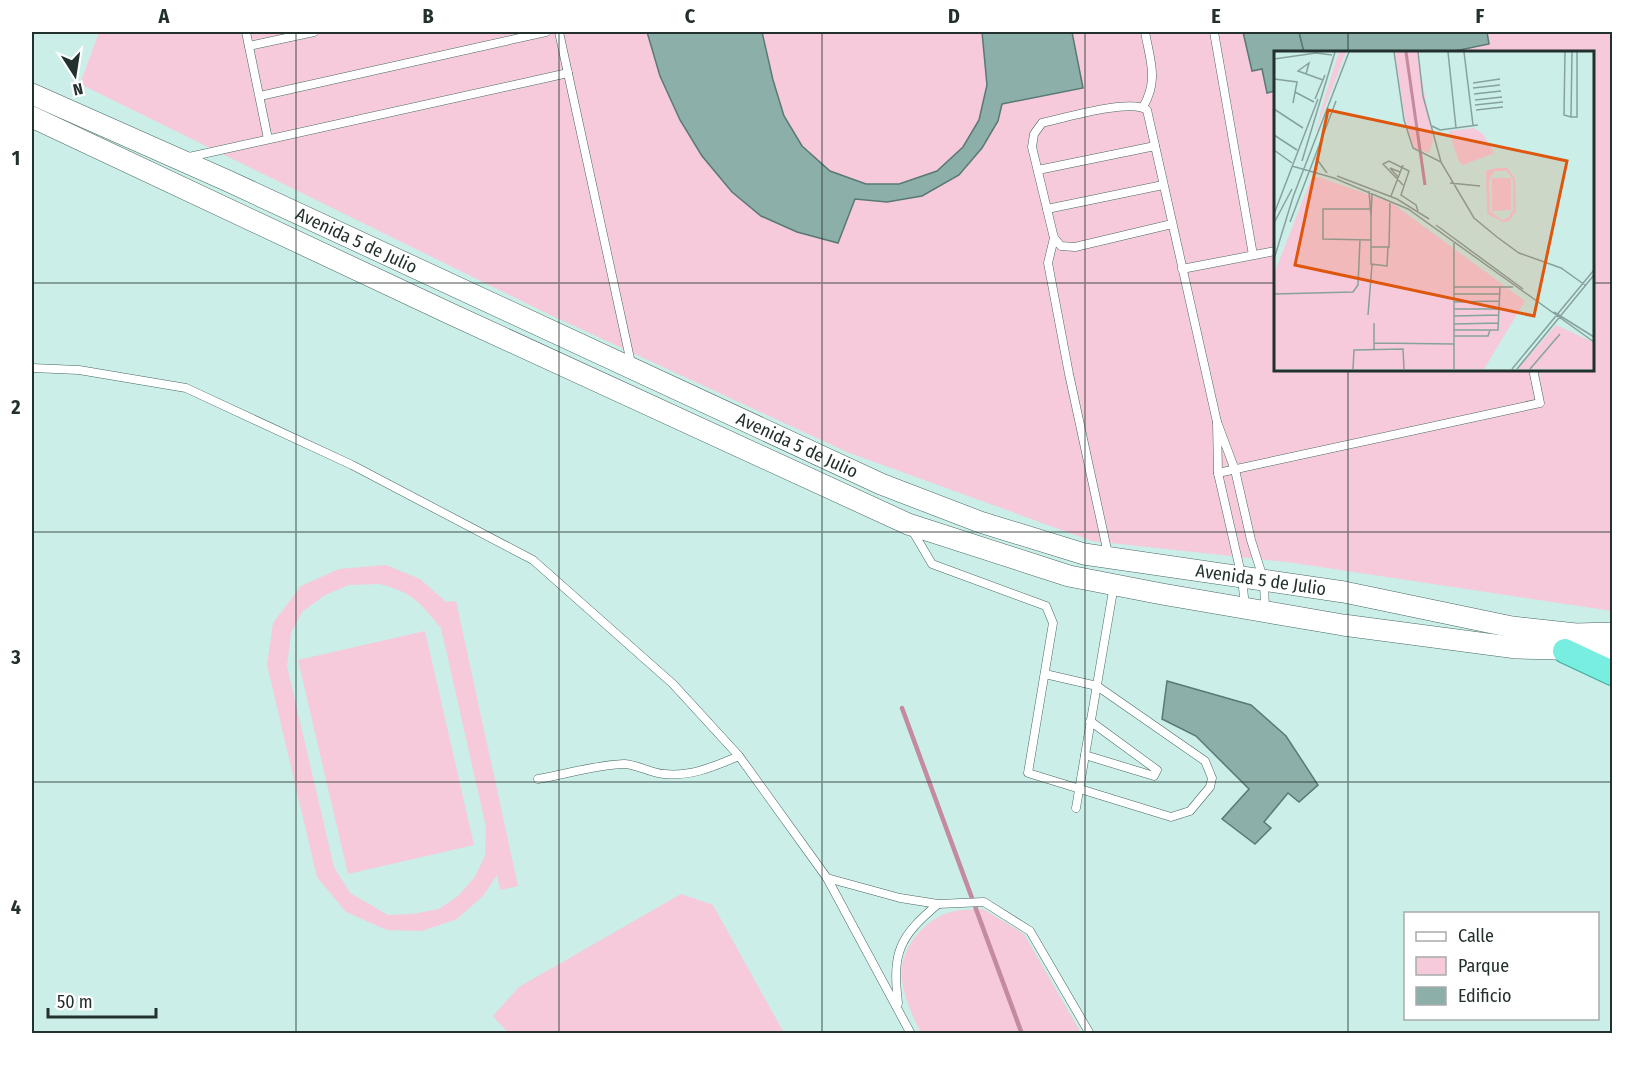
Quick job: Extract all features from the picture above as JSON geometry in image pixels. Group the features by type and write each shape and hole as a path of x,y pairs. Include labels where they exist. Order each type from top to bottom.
{"highway":[{"path":"1565,651 1612,673"}],"main road":[{"name":"Avenida 5 de Julio","path":"32,94 180,159 777,437 892,488 980,522 1084,554 1344,592 1512,627 1576,634 1612,633"},
{"name":"Avenida 5 de Julio","path":"32,117 618,391 909,524 1069,576 1255,610 1343,625 1505,647 1565,651 1612,650"},
{"path":"618,391 632,368"}],"lane":[{"path":"246,32 268,140"},
{"path":"249,46 314,32"},
{"path":"260,96 546,32"},
{"path":"559,32 632,368"},
{"path":"1143,106 1149,96 1154,78 1145,32"},
{"path":"1214,32 1253,255"},
{"path":"180,159 568,73"},
{"path":"1109,557 1069,374 1048,263 1054,238 1032,147 1034,134 1042,123 1118,106 1143,106 1148,110 1217,422 1235,470 1251,540 1264,581 1255,610"},
{"path":"1038,170 1155,146"},
{"path":"1047,209 1163,185"},
{"path":"1054,238 1061,246 1075,247 1172,224"},
{"path":"1182,269 1274,251"},
{"path":"32,368 79,370 186,388 352,465 533,560 673,684 739,756 827,878 910,1033"},
{"path":"1218,474 1540,404 1533,370"},
{"path":"1217,422 1218,474 1242,578 1255,610"},
{"path":"909,524 932,564 1046,606 1053,624 1028,773 1171,817 1190,810 1210,787 1212,778 1204,761 1096,686 1045,674"},
{"path":"1076,808 1114,584"},
{"path":"1084,755 1154,776 1157,770 1090,721"},
{"path":"538,779 602,766 628,764 643,770 684,775 707,769 739,756"},
{"path":"827,878 900,898 938,904 984,902 1030,931 1090,1034"},
{"path":"898,1007 894,974 901,946 914,924 938,904"}],"green space":[{"path":"99,32 1612,32 1612,611 1287,562 1092,541 847,452 544,312 80,84"},
{"path":"386,565 420,579 446,602 456,601 518,886 500,890 497,875 483,896 457,919 422,931 387,930 346,912 317,877 267,665 273,623 301,586 339,569","holes":["379,584 391,587 415,600 441,628 486,827 485,856 474,878 458,896 439,909 412,914 388,915 350,893 334,867 287,666 291,633 302,612 325,595 349,585"]},
{"path":"425,631 474,845 348,874 298,660"},
{"path":"681,894 713,905 784,1033 508,1033 493,1016 519,987"},
{"path":"983,909 1024,934 1081,1033 921,1033 909,1007 902,980 904,957 909,946 924,927 944,914 958,910"}],"building":[{"path":"647,32 762,32 784,116 802,146 830,171 866,184 899,184 937,171 963,147 979,120 987,85 982,32 1072,32 1083,88 1002,104 998,121 982,148 959,175 922,196 887,202 855,199 838,243 797,232 761,216 732,192 702,156 680,120 660,76"},
{"path":"1243,32 1299,32 1304,51 1274,51 1274,91 1267,93 1262,69 1252,71"},
{"path":"1299,32 1487,32 1489,44 1455,51 1304,51"},
{"path":"1167,681 1251,705 1286,736 1318,785 1299,802 1288,793 1264,822 1271,828 1255,844 1222,819 1249,789 1196,736 1162,719"}],"waterway":[{"path":"902,708 1022,1034"}]}
